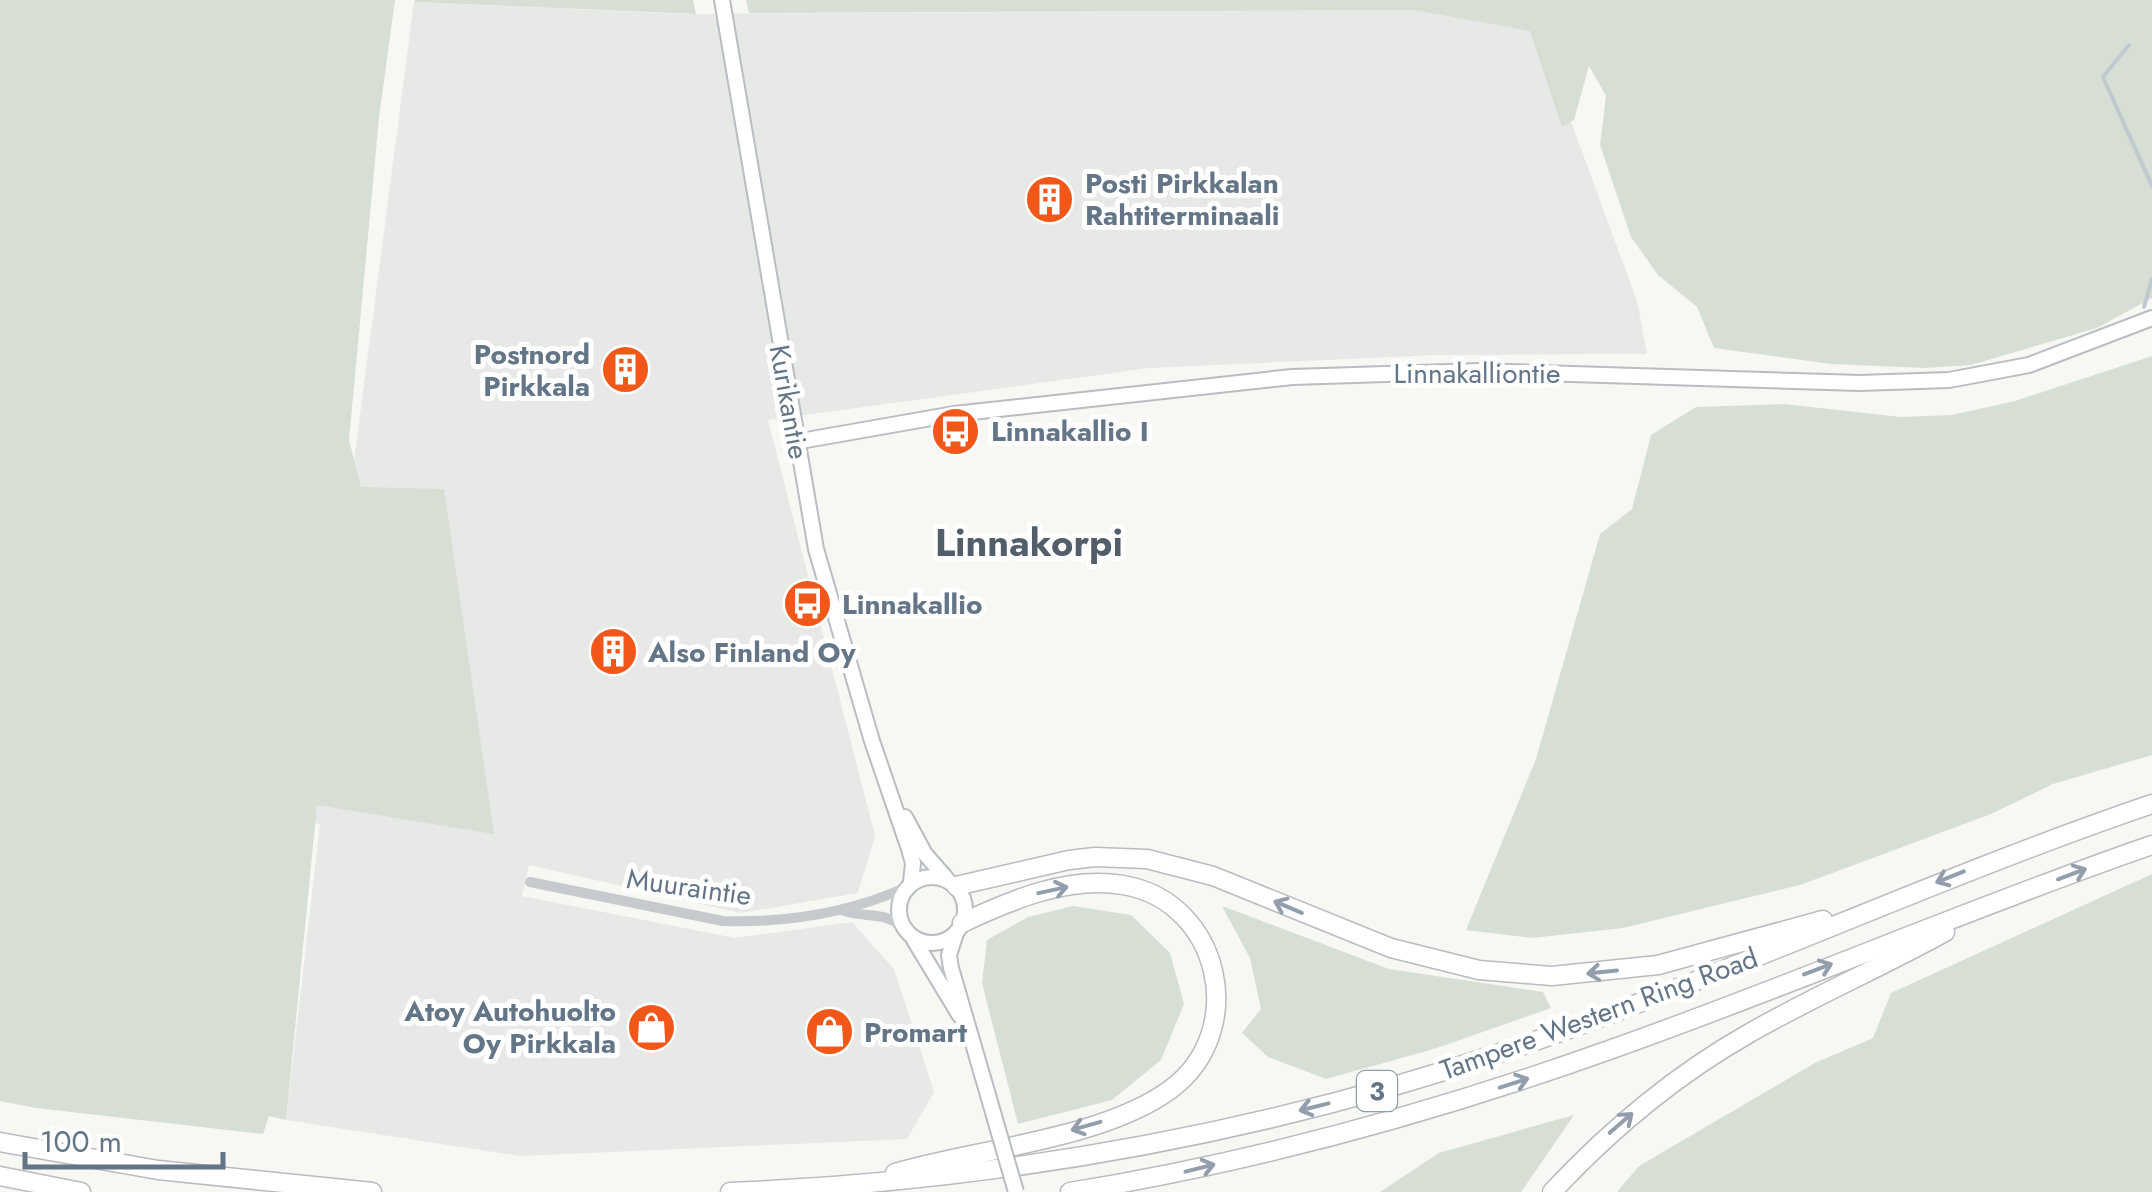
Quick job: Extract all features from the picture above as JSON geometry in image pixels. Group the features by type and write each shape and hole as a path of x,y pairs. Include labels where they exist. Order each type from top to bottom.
{"highway":[{"name":"Tampere Western Ring Road","path":"730,1192 943,1177 1061,1160 1177,1138 1364,1094 1509,1050 1712,976 2034,844 2152,804"},
{"name":"Tampere Western Ring Road","path":"1070,1192 1185,1172 1469,1097 1616,1048 1846,958 2152,846"},
{"path":"951,883 1069,860 1147,859 1213,876 1390,948 1479,970 1552,976 1658,965 1786,928 1867,910"},
{"path":"863,1183 934,1162 1026,1144 1104,1121 1145,1104 1186,1076 1215,1022 1217,988 1211,957 1203,941 1172,905 1141,889 1104,883 1058,888 1023,896 959,928"},
{"path":"1552,1192 1628,1117 1699,1064 1808,1001 1993,905"},
{"path":"0,1142 158,1170 372,1192"},
{"path":"0,1176 81,1192"}],"main road":[{"name":"Kurikantie","path":"722,0 795,442 829,601 913,863 909,885"},
{"name":"Linnakalliontie","path":"795,442 954,414 1292,377 1480,371 1860,383 1948,380 2030,365 2152,318"},
{"name":"Kurikantie","path":"892,795 925,854 951,883"},
{"path":"965,1025 907,932 898,906 909,885 926,876 951,883 965,906 949,955 965,1025 1016,1192"},
{"path":"907,932 929,944 942,941 959,928"}],"street":[{"name":"Muuraintie","path":"530,882 723,921 785,919 844,911 909,885"},
{"name":"Muuraintie","path":"844,911 859,916 884,916 907,932"}],"shaded area":[{"path":"0,0 395,0 379,118 349,440 361,487 444,489 494,834 317,805 286,1120 269,1116 263,1134 0,1101"},
{"path":"693,0 696,14 414,2"},
{"path":"746,0 2152,0 2152,298 2097,328 1971,365 1924,368 1831,364 1714,348 1697,307 1658,275 1631,237 1600,145 1606,96 1589,66 1574,120 1562,127 1530,31 1413,10 749,13"},
{"path":"414,2 681,14 1413,10 1538,32 1637,301 1647,354 1435,355 1149,368 768,420 875,836 858,893 741,913 529,865 522,896 735,938 852,922 894,969 934,1092 907,1139 520,1156 286,1120 320,824 315,823 350,492"},
{"path":"2152,356 2152,755 2053,784 1991,814 1800,885 1623,928 1532,938 1466,930 1536,759 1600,534 1632,509 1651,435 1696,407 1784,404 1901,417 1952,415 2015,401"},
{"path":"2152,874 2152,1192 1617,1192 1639,1166 1815,1063 1873,1038 1891,993"},
{"path":"1073,906 1131,915 1170,953 1184,1004 1161,1060 1112,1100 1018,1124 982,983 987,940 1028,917"},
{"path":"1222,906 1389,969 1543,992 1551,1008 1437,1048 1326,1079 1268,1057 1242,1033 1261,1009 1250,958"},
{"path":"1574,1115 1521,1192 1380,1192 1439,1153"}],"waterway":[{"path":"2129,45 2103,77 2152,186"},
{"path":"2144,307 2152,279"}],"place":[{"name":"Posti Pirkkalan Rahtiterminaali","path":"1050,199"},
{"name":"Postnord Pirkkala","path":"625,370"},
{"name":"Linnakallio I","path":"956,431"},
{"name":"Linnakallio","path":"807,604"},
{"name":"Also Finland Oy","path":"613,652"},
{"name":"Atoy Autohuolto Oy Pirkkala","path":"651,1027"},
{"name":"Promart","path":"829,1032"}],"district":[{"name":"Linnakorpi","path":"1029,542"}]}
